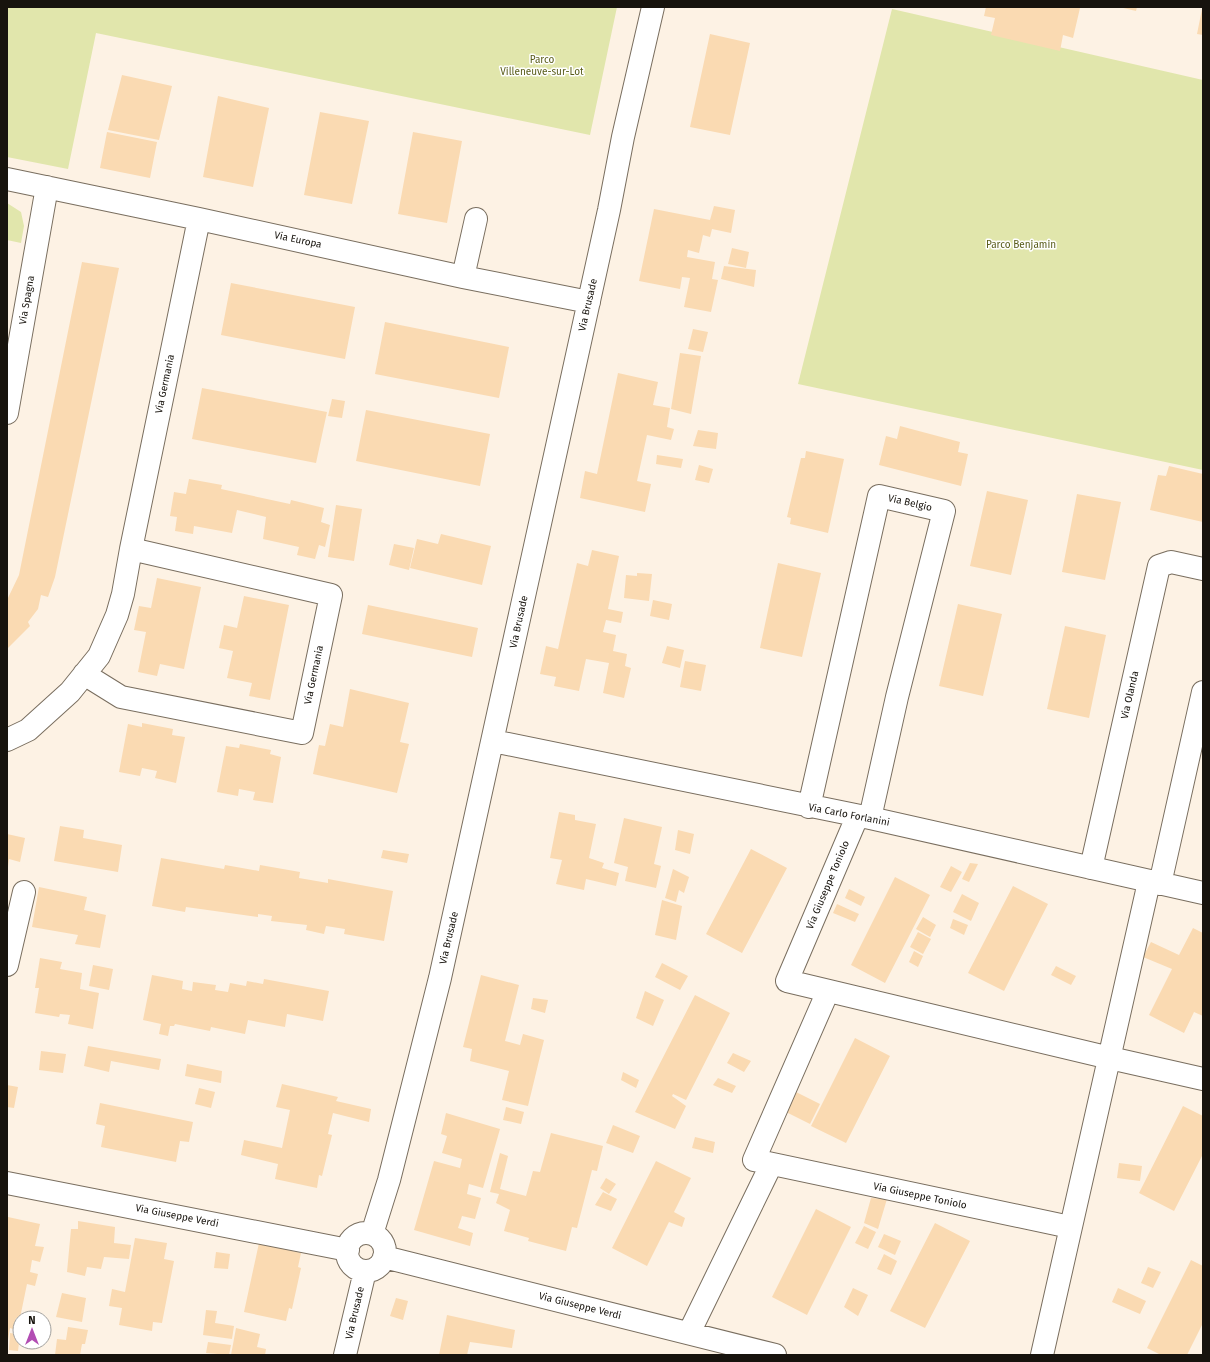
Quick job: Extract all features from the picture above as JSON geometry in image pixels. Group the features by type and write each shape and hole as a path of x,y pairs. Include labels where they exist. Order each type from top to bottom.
{"street":[{"name":"Via Brusade","path":"372,1234 389,1180 440,978 589,302 623,137 653,7"},
{"name":"Via Europa","path":"7,179 199,219 463,277 589,302"},
{"name":"Via Spagna","path":"7,413 47,187"},
{"name":"Via Germania","path":"7,740 28,730 70,692 99,656 117,615 123,594 199,219"},
{"path":"463,277 476,219"},
{"name":"Via Belgio","path":"809,807 879,496 944,511 897,697 863,817"},
{"name":"Via Germania","path":"84,674 122,697 302,733 331,595 131,549"},
{"name":"Via Olanda","path":"1092,868 1159,566 1171,562 1203,569"},
{"path":"1042,1355 1070,1227 1110,1058 1203,692"},
{"name":"Via Carlo Forlanini","path":"493,741 863,817 1203,893"},
{"name":"Via Giuseppe Toniolo","path":"863,817 787,981 1203,1079"},
{"path":"7,965 24,892"},
{"name":"Via Giuseppe Toniolo","path":"828,991 754,1160 1070,1227"},
{"path":"689,1333 771,1164"},
{"name":"Via Giuseppe Verdi","path":"7,1183 348,1250"},
{"path":"362,1233 372,1234 383,1242 385,1248 384,1258 381,1264 376,1268 365,1271 352,1264 348,1258 348,1250 352,1240 357,1235 362,1233"},
{"name":"Via Giuseppe Verdi","path":"384,1258 775,1355"},
{"name":"Via Brusade","path":"345,1355 365,1271"}],"green space":[{"name":"Parco Villeneuve-sur-Lot","path":"7,7 617,7 590,135 96,33 68,169 7,157"},
{"name":"Parco Benjamin","path":"892,9 1203,80 1203,470 798,384"},
{"path":"7,203 21,212 24,226 21,243 7,240"}],"building":[{"path":"986,7 1080,8 1073,38 1063,35 1060,51 991,35 995,18 984,16"},
{"path":"1119,7 1137,7 1136,11"},
{"path":"1203,9 1203,35 1197,34"},
{"path":"710,34 750,43 730,135 690,127"},
{"path":"122,75 172,86 159,140 108,130"},
{"path":"218,96 269,108 253,187 203,177"},
{"path":"320,112 369,121 352,204 304,195"},
{"path":"107,132 157,142 150,178 100,168"},
{"path":"413,132 462,141 447,223 398,214"},
{"path":"714,206 735,210 731,233 712,229 710,237 703,235 699,253 688,250 687,257 715,262 712,279 718,280 711,312 684,307 690,278 682,277 680,289 639,281 654,209 710,220"},
{"path":"732,248 749,252 746,268 728,264"},
{"path":"82,262 119,268 55,577 48,597 41,595 38,609 28,622 30,626 7,649 7,600 19,575"},
{"path":"724,266 756,270 754,287 721,279"},
{"path":"231,283 355,307 345,359 221,335"},
{"path":"385,322 509,347 499,398 375,374"},
{"path":"693,329 708,332 703,352 688,349"},
{"path":"680,353 701,356 691,414 671,409"},
{"path":"618,373 658,382 653,405 670,408 667,427 674,429 671,440 647,435 637,481 651,484 645,512 580,498 585,471 597,474"},
{"path":"202,388 327,412 316,463 192,439"},
{"path":"332,399 345,401 342,418 328,416"},
{"path":"366,410 490,434 480,486 356,461"},
{"path":"900,426 960,442 958,452 968,454 961,486 879,465 886,436 897,439"},
{"path":"698,430 718,433 716,449 693,446"},
{"path":"806,451 844,459 828,533 790,524 791,518 787,517 801,458 805,458"},
{"path":"657,455 683,459 681,468 656,464"},
{"path":"699,465 713,469 709,483 695,480"},
{"path":"1169,466 1203,474 1203,522 1150,510 1158,475 1166,476"},
{"path":"189,479 222,485 221,489 290,504 291,500 324,508 321,522 330,525 325,547 319,545 315,559 297,555 299,547 263,539 266,517 237,510 232,533 194,526 193,534 175,531 177,517 170,516 174,492 186,494"},
{"path":"987,491 1028,500 1011,575 970,566"},
{"path":"1077,494 1121,502 1105,580 1062,572"},
{"path":"336,505 362,509 354,561 328,557"},
{"path":"441,534 491,546 482,585 410,568 417,539 438,544"},
{"path":"394,544 414,548 409,570 389,565"},
{"path":"592,550 619,556 608,609 623,612 621,623 606,620 603,632 616,635 613,651 627,654 625,666 631,668 624,698 603,693 609,663 586,659 579,691 554,686 556,677 540,674 546,646 558,649 577,563 588,566"},
{"path":"778,563 821,573 802,657 760,648"},
{"path":"637,573 652,574 649,601 624,598 626,575 637,576"},
{"path":"157,578 201,587 184,669 160,664 157,676 138,672 146,632 134,630 139,606 151,608"},
{"path":"244,596 289,605 270,700 249,696 252,683 227,678 233,651 219,648 224,625 237,628"},
{"path":"653,600 672,604 669,620 650,616"},
{"path":"958,604 1002,614 983,696 939,686"},
{"path":"368,605 478,628 472,657 362,634"},
{"path":"1065,626 1106,635 1089,718 1047,709"},
{"path":"667,646 684,650 680,668 662,663"},
{"path":"685,661 706,665 701,691 680,687"},
{"path":"350,689 409,703 400,742 409,744 397,793 313,774 319,745 325,746 330,724 343,727"},
{"path":"142,723 173,729 172,735 185,737 176,783 155,778 157,771 142,768 140,776 119,772 128,724 142,727"},
{"path":"240,744 271,750 270,754 281,757 273,803 253,800 255,792 239,789 238,796 217,792 226,746 239,748"},
{"path":"559,812 575,815 575,820 596,824 589,858 604,863 602,868 619,873 616,886 586,879 584,890 556,884 562,860 550,858"},
{"path":"624,818 662,827 654,864 661,866 656,888 625,881 628,867 614,863"},
{"path":"60,826 84,830 83,838 122,845 118,872 54,861"},
{"path":"678,830 694,834 690,854 675,850"},
{"path":"7,834 25,838 20,862 9,859 8,867"},
{"path":"751,849 787,868 742,953 706,934"},
{"path":"383,850 409,854 407,863 381,858"},
{"path":"161,858 224,869 225,865 259,871 260,865 300,872 299,878 328,883 328,879 393,891 384,941 344,934 345,929 326,926 324,934 306,930 307,925 271,921 272,916 258,914 258,917 186,907 185,912 152,906"},
{"path":"970,863 978,864 969,882 962,879"},
{"path":"951,866 962,872 951,892 940,887"},
{"path":"673,869 689,877 684,893 679,890 676,902 665,898"},
{"path":"895,877 930,895 885,983 851,965"},
{"path":"1013,886 1048,904 1004,991 968,973"},
{"path":"39,887 87,897 84,910 106,915 100,948 75,944 78,935 32,927"},
{"path":"849,889 865,897 861,906 845,898"},
{"path":"962,894 979,903 971,921 953,912"},
{"path":"662,900 682,906 676,940 655,935"},
{"path":"837,904 859,914 855,922 833,913"},
{"path":"923,917 936,925 930,937 916,929"},
{"path":"953,919 968,925 964,935 950,928"},
{"path":"1193,928 1203,933 1203,1016 1194,1012 1184,1033 1149,1015 1172,969 1143,957 1151,942 1179,955"},
{"path":"918,932 931,939 923,954 910,947"},
{"path":"914,951 923,956 918,967 909,962"},
{"path":"40,958 62,962 60,969 82,973 80,989 99,993 93,1029 68,1024 70,1015 60,1014 59,1017 35,1013 39,988 35,988"},
{"path":"662,963 688,976 680,990 655,977"},
{"path":"93,965 113,969 109,990 89,986"},
{"path":"1056,966 1076,976 1071,985 1051,975"},
{"path":"152,975 183,981 182,989 192,991 193,982 216,985 215,990 228,992 230,983 246,986 247,981 263,984 264,979 329,991 323,1021 287,1014 285,1027 248,1020 245,1034 211,1027 210,1031 175,1024 174,1026 170,1026 168,1036 159,1034 161,1024 143,1020"},
{"path":"481,975 519,985 505,1041 520,1045 523,1034 544,1040 528,1106 502,1100 509,1071 470,1061 472,1049 463,1047"},
{"path":"645,991 664,1000 653,1026 636,1018"},
{"path":"695,995 730,1013 686,1100 673,1094 672,1096 686,1106 675,1129 635,1112"},
{"path":"533,998 548,1000 545,1013 531,1009"},
{"path":"855,1038 890,1056 846,1143 811,1126"},
{"path":"88,1046 161,1059 159,1070 111,1061 109,1072 84,1066"},
{"path":"41,1051 66,1054 63,1073 39,1070"},
{"path":"733,1053 751,1061 744,1072 727,1063"},
{"path":"187,1064 222,1071 221,1083 185,1076"},
{"path":"623,1072 639,1080 636,1088 621,1080"},
{"path":"718,1078 736,1086 732,1093 713,1085"},
{"path":"282,1084 338,1097 336,1101 371,1109 369,1122 333,1113 328,1134 332,1135 322,1176 319,1175 317,1188 275,1179 278,1164 241,1155 244,1140 282,1148 290,1110 276,1107"},
{"path":"7,1085 18,1087 14,1108 7,1107"},
{"path":"199,1088 215,1092 211,1108 195,1104"},
{"path":"796,1092 820,1104 810,1124 786,1112"},
{"path":"100,1103 193,1122 189,1142 180,1141 176,1162 101,1147 105,1126 96,1124"},
{"path":"1183,1106 1203,1116 1203,1154 1174,1211 1139,1193"},
{"path":"506,1107 524,1112 521,1124 503,1120"},
{"path":"446,1113 500,1129 483,1188 469,1184 467,1194 481,1198 475,1219 462,1216 458,1228 473,1233 470,1246 414,1230 434,1161 460,1168 462,1159 442,1153 447,1136 441,1134"},
{"path":"613,1125 640,1136 633,1153 606,1143"},
{"path":"551,1133 603,1146 597,1171 592,1170 577,1228 572,1227 566,1251 528,1241 529,1238 504,1231 510,1210 496,1203 499,1194 490,1192 500,1153 508,1156 500,1189 526,1196 533,1171 540,1172"},
{"path":"695,1137 715,1142 713,1153 692,1148"},
{"path":"656,1161 691,1178 674,1212 685,1218 682,1227 669,1222 647,1266 612,1248"},
{"path":"1119,1163 1142,1166 1140,1181 1117,1178"},
{"path":"606,1178 616,1184 609,1194 600,1188"},
{"path":"603,1192 617,1199 611,1211 595,1205"},
{"path":"871,1198 887,1199 878,1229 864,1223"},
{"path":"816,1209 851,1227 807,1315 772,1297"},
{"path":"8,1217 40,1224 35,1246 44,1247 40,1262 32,1260 30,1272 38,1274 35,1286 27,1284 22,1310 12,1310 12,1329 10,1328 8,1340"},
{"path":"78,1221 115,1227 114,1243 131,1245 129,1259 104,1257 101,1269 87,1267 85,1276 67,1272 71,1229 78,1229"},
{"path":"935,1223 970,1241 925,1328 890,1311"},
{"path":"864,1226 876,1232 868,1249 855,1243"},
{"path":"884,1234 901,1241 895,1255 878,1247"},
{"path":"135,1238 167,1243 164,1259 174,1261 162,1323 153,1322 152,1331 119,1325 122,1308 109,1306 112,1289 125,1292"},
{"path":"259,1243 301,1253 298,1267 301,1268 292,1309 289,1308 286,1321 244,1312"},
{"path":"216,1252 230,1254 228,1269 214,1268"},
{"path":"884,1254 897,1261 891,1275 877,1269"},
{"path":"1191,1260 1203,1266 1203,1323 1187,1355 1161,1355 1147,1348"},
{"path":"1148,1267 1161,1272 1153,1288 1141,1283"},
{"path":"853,1288 868,1295 858,1316 844,1307"},
{"path":"1118,1288 1146,1301 1140,1314 1112,1302"},
{"path":"62,1293 86,1298 82,1322 56,1317"},
{"path":"396,1298 408,1301 403,1320 390,1316"},
{"path":"206,1310 217,1311 215,1323 234,1326 232,1339 203,1335"},
{"path":"447,1315 515,1330 512,1348 470,1342 467,1355 439,1355"},
{"path":"68,1327 88,1330 85,1344 82,1344 80,1355 55,1355 57,1339 66,1340"},
{"path":"236,1328 260,1334 257,1347 266,1349 265,1355 231,1355"},
{"path":"10,1333 12,1333 12,1350 18,1350 18,1351 9,1350"},
{"path":"208,1342 231,1345 229,1355 206,1353"}]}
